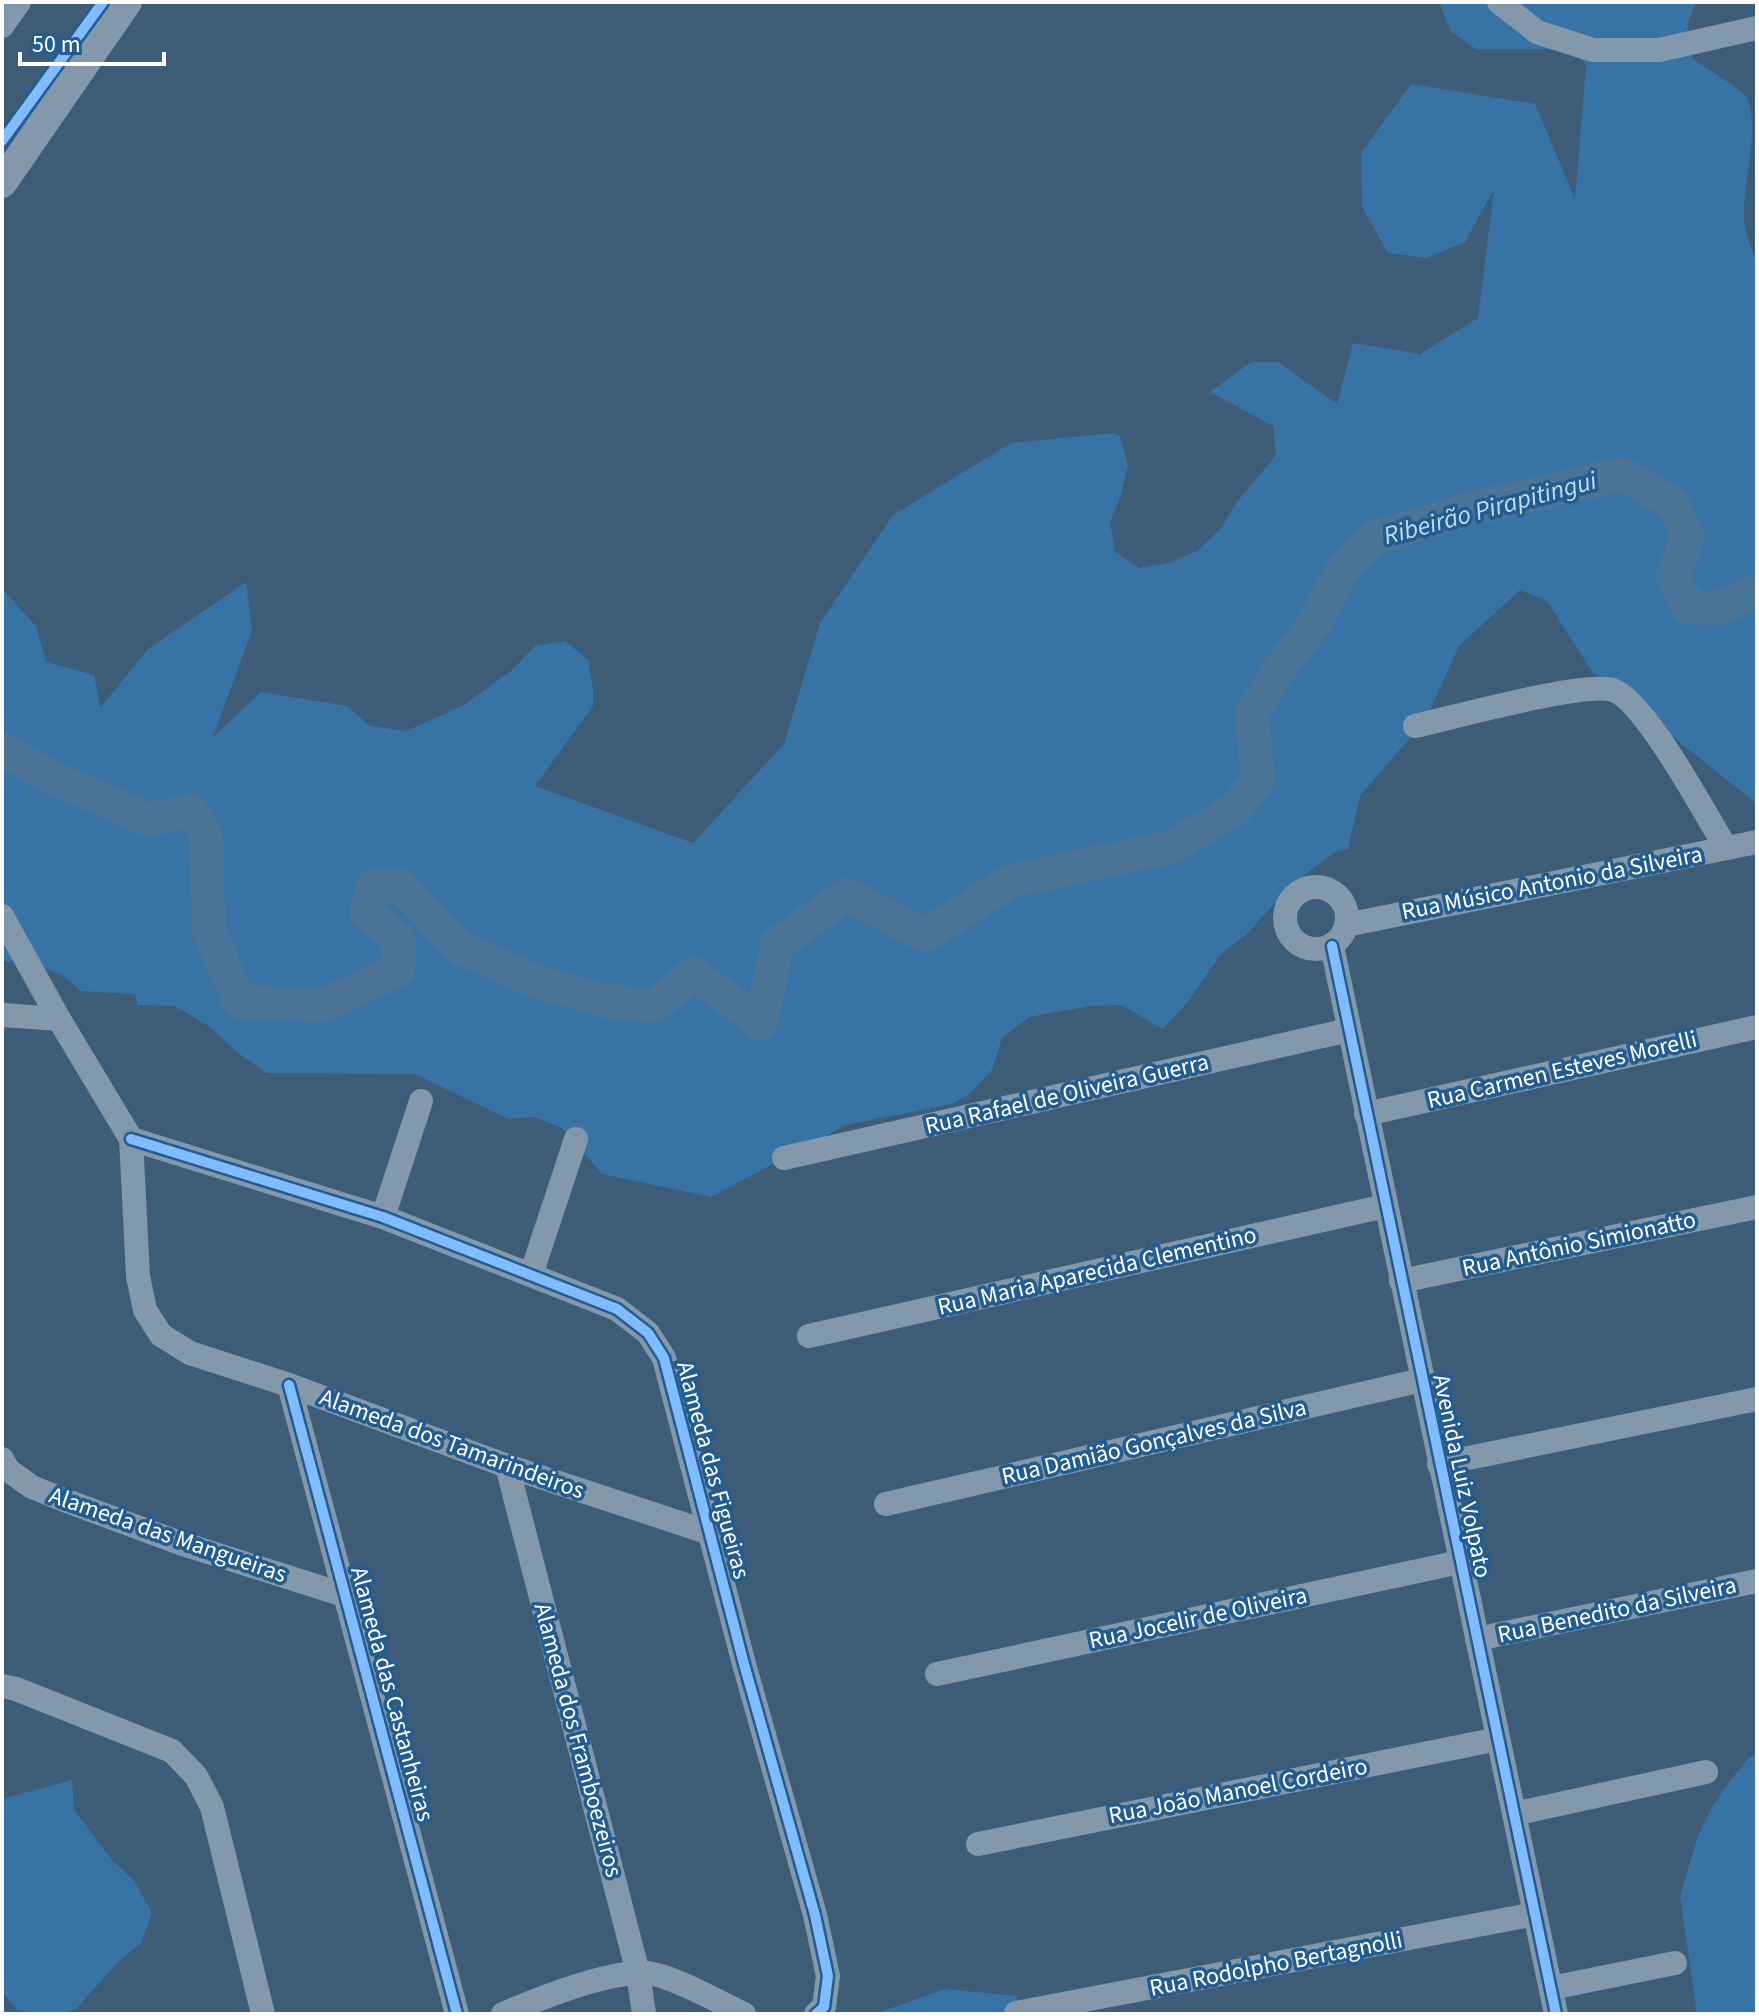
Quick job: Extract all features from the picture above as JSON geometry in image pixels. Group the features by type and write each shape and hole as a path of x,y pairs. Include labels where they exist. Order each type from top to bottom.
{"main road":[{"path":"2,183 127,2"}],"street":[{"path":"2,26 19,2"},
{"path":"1499,2 1537,32 1593,50 1659,50 1757,28"},
{"path":"1415,726 1565,693 1599,688 1616,691 1634,705 1655,734 1726,848"},
{"name":"Rua Músico Antonio da Silveira","path":"1346,925 1757,842"},
{"path":"1312,887 1324,888 1342,902 1347,913 1346,925 1332,946 1318,949 1306,947 1288,932 1286,909 1292,898 1301,891 1312,887"},
{"path":"2,916 131,1139"},
{"name":"Avenida Luiz Volpato","path":"1332,946 1556,2014"},
{"path":"2,1015 59,1019"},
{"name":"Rua Carmen Esteves Morelli","path":"1366,1114 1757,1027"},
{"name":"Rua Rafael de Oliveira Guerra","path":"784,1158 1349,1030"},
{"path":"383,1217 421,1101"},
{"name":"Alameda das Figueiras","path":"131,1139 383,1217 617,1309 648,1333 664,1358 815,1915 828,1976 824,2007 816,2014"},
{"name":"Alameda dos Tamarindeiros","path":"131,1139 138,1276 145,1310 161,1335 190,1353 289,1385 507,1466 710,1533"},
{"path":"531,1275 576,1139"},
{"name":"Rua Maria Aparecida Clementino","path":"809,1336 1385,1206"},
{"name":"Rua Antônio Simionatto","path":"1401,1281 1757,1207"},
{"name":"Rua Damião Gonçalves da Silva","path":"886,1504 1422,1380"},
{"name":"Alameda das Castanheiras","path":"289,1385 457,2014"},
{"path":"1439,1464 1757,1399"},
{"name":"Alameda das Mangueiras","path":"2,1459 8,1470 32,1487 64,1500 180,1543 344,1595"},
{"name":"Alameda dos Framboezeiros","path":"507,1466 638,1973 644,2014"},
{"name":"Rua Jocelir de Oliveira","path":"937,1674 1460,1562"},
{"name":"Rua Benedito da Silveira","path":"1477,1639 1757,1581"},
{"path":"2,1686 172,1751 196,1776 212,1807 263,2014"},
{"name":"Rua João Manoel Cordeiro","path":"978,1844 1498,1739"},
{"path":"1514,1814 1706,1772"},
{"name":"Rua Rodolpho Bertagnolli","path":"1016,2013 1535,1914"},
{"path":"1551,1988 1675,1963"},
{"path":"503,2014 616,1975 638,1973 655,1974 744,2014"}],"shaded area":[{"path":"1439,2 1696,2 1687,25 1693,59 1748,99 1752,127 1744,220 1757,261 1757,804 1593,673 1547,601 1520,590 1459,646 1426,719 1360,796 1348,849 1337,851 1312,869 1287,890 1246,935 1222,953 1186,1004 1163,1029 1121,1005 1090,1006 1029,1017 1002,1038 992,1070 969,1094 952,1104 846,1125 711,1197 602,1174 562,1128 534,1117 508,1119 415,1074 267,1073 238,1053 210,1027 175,1006 138,1005 135,994 80,991 65,977 45,968 2,961 2,589 36,626 46,662 94,675 100,708 148,649 246,582 252,630 213,737 261,692 347,706 370,726 406,731 464,705 512,670 535,646 565,641 588,660 593,706 535,786 693,843 784,744 820,623 893,515 1011,443 1114,433 1120,436 1128,465 1110,522 1115,552 1139,568 1169,563 1197,551 1221,528 1237,502 1276,455 1273,426 1210,392 1251,362 1278,362 1337,404 1353,343 1420,354 1478,318 1494,189 1465,242 1427,258 1388,253 1362,207 1361,153 1411,84 1535,104 1575,199 1586,65 1575,49 1476,49 1451,32"},
{"path":"1757,1752 1757,2014 1697,2014 1680,1896 1698,1836 1711,1809 1728,1783"},
{"path":"72,1780 74,1810 111,1859 134,1881 152,1913 141,1943 118,1962 76,2009 59,2014 18,2011 2,1991 2,1799"},
{"path":"945,1989 1017,1996 1014,2014 875,2014"}],"waterway":[{"name":"Ribeirão Pirapitingui","path":"2,749 51,777 149,820 191,810 206,835 209,931 239,1001 322,1006 398,970 399,940 367,912 373,886 401,886 462,949 535,981 602,1000 653,1006 694,974 761,1023 777,944 847,895 925,935 1011,881 1171,847 1237,808 1258,779 1252,714 1276,674 1316,621 1342,570 1373,538 1470,509 1622,474 1672,503 1688,537 1673,576 1689,608 1721,608 1757,590"}],"cycle path":[{"path":"2,141 103,2"},
{"path":"1332,946 1556,2014"},
{"path":"131,1139 383,1217 617,1309 648,1333 664,1358 744,1664 815,1915 828,1976 824,2007 816,2014"},
{"path":"289,1385 457,2014"}]}
